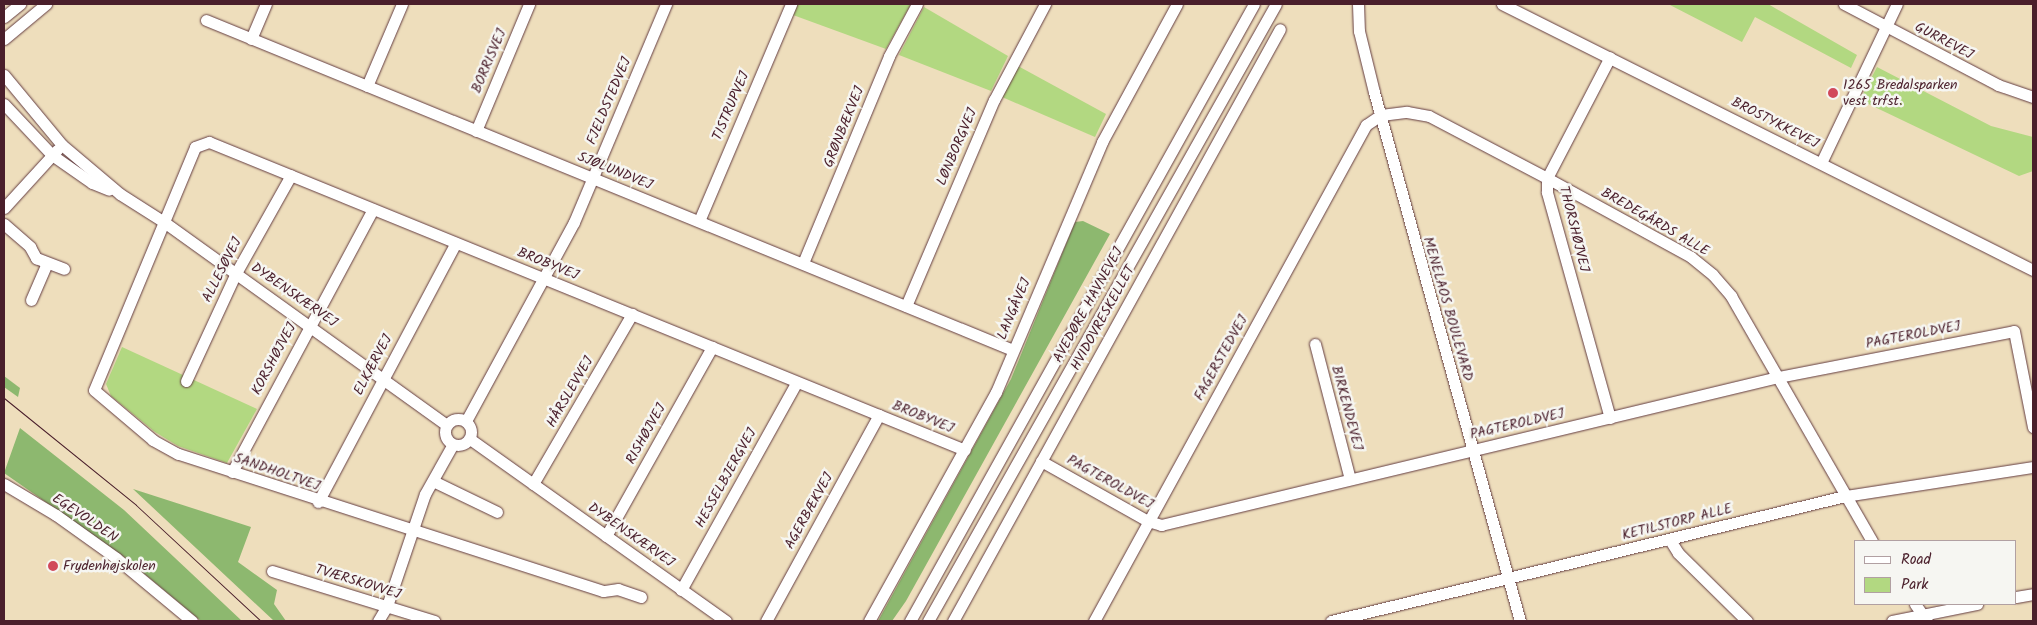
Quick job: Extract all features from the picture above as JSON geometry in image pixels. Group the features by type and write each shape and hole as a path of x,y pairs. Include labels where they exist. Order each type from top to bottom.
{"street":[{"path":"4,17 20,4"},
{"path":"4,40 46,4"},
{"path":"251,39 266,4"},
{"path":"367,86 402,4"},
{"name":"BORRISVEJ","path":"476,130 529,4"},
{"name":"FJELDSTEDVEJ","path":"466,421 543,278 593,179 666,4"},
{"name":"TISTRUPVEJ","path":"699,221 791,4"},
{"name":"GRØNBÆKVEJ","path":"803,263 889,56 917,4"},
{"name":"LØNBORGVEJ","path":"906,306 994,100 1045,4"},
{"name":"LANGÅVEJ","path":"869,621 965,450 1014,350 1102,142 1177,4"},
{"name":"AVEDØRE HAVNEVEJ","path":"910,621 1254,4"},
{"name":"AVEDØRE HAVNEVEJ","path":"928,621 1276,4"},
{"name":"MENELAOS BOULEVARD","path":"1358,4 1359,30 1381,115 1520,621"},
{"name":"BROSTYKKEVEJ","path":"1502,4 2033,270"},
{"name":"GURREVEJ","path":"1844,4 1998,86 2033,97"},
{"path":"1820,163 1884,26 1897,4"},
{"name":"SJØLUNDVEJ","path":"206,20 1014,350"},
{"name":"HVIDOVRESKELLET","path":"952,621 1280,29"},
{"name":"THORSHØJVEJ","path":"1610,58 1547,178 1547,192 1610,418"},
{"name":"DYBENSKÆRVEJ","path":"4,75 62,145 120,194 164,222 448,425"},
{"name":"DYBENSKÆRVEJ","path":"4,104 52,156 92,183 120,194"},
{"name":"BREDEGÅRDS ALLE","path":"1381,115 1407,112 1429,116 1691,257 1713,274 1731,296 1871,540"},
{"name":"FAGERSTEDVEJ","path":"1094,621 1366,126 1381,115"},
{"name":"BROBYVEJ","path":"164,222 195,146 202,142 209,142 965,450"},
{"path":"4,208 62,145"},
{"name":"ALLESØVEJ","path":"186,381 236,273 291,175"},
{"name":"KORSHØJVEJ","path":"232,472 309,325 373,209"},
{"name":"SANDHOLTVEJ","path":"164,222 94,390 153,440 178,454 318,502 603,591 618,588 641,597"},
{"path":"4,224 30,247 36,258 64,269"},
{"name":"ELKÆRVEJ","path":"318,502 456,243"},
{"path":"31,300 47,263"},
{"name":"HÅRSLEVVEJ","path":"533,484 632,314"},
{"name":"PAGTEROLDVEJ","path":"1041,461 1148,521 1161,525 1778,377 2014,331 2033,427"},
{"name":"BIRKENDEVEJ","path":"1315,344 1350,479"},
{"name":"RISHØJVEJ","path":"606,536 712,347"},
{"name":"HESSELBJERGVEJ","path":"682,590 797,382"},
{"name":"AGERBÆKVEJ","path":"766,621 879,415"},
{"path":"456,419 466,421 472,432 470,439 462,445 453,444 446,437 448,425 456,419"},
{"name":"DYBENSKÆRVEJ","path":"470,439 682,590 713,618 726,621"},
{"path":"378,621 387,606 410,530 432,481 453,444"},
{"name":"KETILSTORP ALLE","path":"1331,621 1845,496 2033,467"},
{"path":"432,481 498,512"},
{"name":"EGEVOLDEN","path":"5,485 56,515 116,558 192,621"},
{"path":"1670,540 1678,552 1747,621"},
{"name":"TVÆRSKOVVEJ","path":"272,571 435,621"},
{"path":"2017,597 2033,594"},
{"path":"1916,605 1925,618"},
{"path":"1892,621 1925,618 1973,605"}],"green space":[{"path":"798,4 911,4 886,49 793,15"},
{"path":"1668,4 1768,4 1857,55 1851,68 1755,17 1742,42"},
{"path":"924,7 1008,56 991,91 899,55"},
{"path":"1018,66 1106,114 1095,137 1002,97"},
{"path":"1877,67 1991,126 2033,137 2033,171 2019,176 1860,100"},
{"path":"1083,221 1110,234 906,601 892,621 878,621 1011,379 1075,222"},
{"path":"122,347 257,409 227,463 178,446 155,432 111,396 106,384"},
{"path":"4,376 20,388 18,397 4,387"},
{"path":"20,428 124,510 242,621 201,621 123,556 4,473"},
{"path":"133,489 251,527 238,562 277,590 274,604 286,621 274,621"}],"tram line":[{"path":"4,398 136,505 261,621"}],"place":[{"name":"1265 Bredalsparken vest trfst.","path":"1833,93"},
{"name":"Frydenhøjskolen","path":"53,566"}]}
